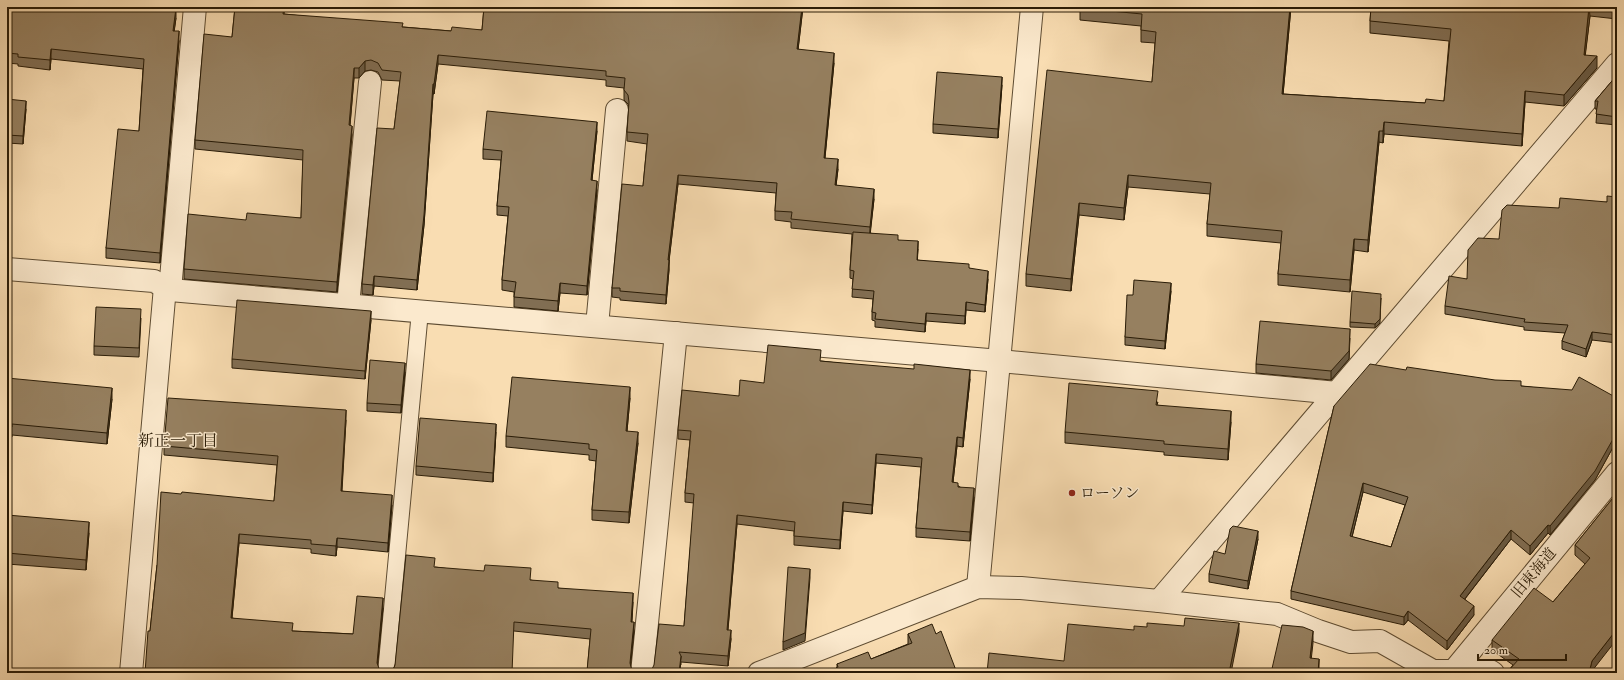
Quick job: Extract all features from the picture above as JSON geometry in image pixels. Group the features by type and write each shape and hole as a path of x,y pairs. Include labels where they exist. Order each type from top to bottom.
{"street":[{"path":"131,673 195,7"},
{"path":"978,587 1032,7"},
{"path":"1159,601 1617,64"},
{"path":"348,305 370,82"},
{"path":"597,326 617,110"},
{"path":"7,269 154,281 168,288 348,305 1000,361 1337,393"},
{"path":"642,673 676,333"},
{"name":"旧東海道","path":"1453,672 1617,473"},
{"path":"759,673 978,587 1021,588 1277,614 1318,632 1351,642 1380,641 1433,671 1493,673"}],"lane":[{"path":"386,673 420,311"}],"building":[{"path":"27,7 176,8 173,31 179,31 160,253 106,248 118,129 139,131 144,59 51,49 50,60 18,57 18,54 7,53 7,8 26,10"},
{"path":"235,7 284,7 283,14 403,23 402,27 451,31 452,27 482,30 484,7 802,7 797,49 834,53 824,158 838,159 835,185 874,189 870,227 791,219 792,212 775,211 777,183 678,175 668,260 666,295 620,291 620,288 612,288 622,184 643,186 648,134 627,132 629,102 628,95 624,90 625,78 606,76 606,71 438,55 433,84 424,215 417,280 374,276 373,285 362,284 377,128 394,129 401,72 382,70 378,63 371,60 365,61 359,68 354,68 349,125 352,126 337,282 184,269 188,214 246,220 247,213 301,218 303,150 195,140 204,34 232,37"},
{"path":"1080,7 1290,7 1282,94 1425,103 1426,99 1444,101 1451,29 1370,21 1371,7 1589,7 1584,55 1597,56 1564,95 1525,91 1522,134 1384,122 1383,131 1379,131 1368,240 1354,239 1350,280 1278,274 1282,231 1207,224 1211,183 1128,175 1124,208 1079,203 1071,279 1026,274 1047,70 1152,82 1156,32 1141,30 1142,14"},
{"path":"937,72 1002,77 998,129 933,124"},
{"path":"1617,75 1617,117 1596,114 1598,101 1595,101"},
{"path":"7,99 26,101 23,136 7,135"},
{"path":"487,111 597,122 591,180 597,181 587,286 560,283 558,301 514,297 516,282 502,280 509,207 497,206 502,151 483,149"},
{"path":"1607,196 1617,197 1617,335 1592,332 1586,349 1562,341 1568,325 1524,322 1525,319 1445,306 1449,276 1467,279 1468,250 1478,238 1499,239 1502,210 1507,205 1559,208 1560,198 1607,202"},
{"path":"853,232 898,235 898,240 918,241 917,260 969,264 969,268 988,271 985,305 966,302 965,316 926,313 925,324 875,319 876,313 872,312 874,291 852,289 854,271 850,270"},
{"path":"1134,280 1171,283 1165,341 1125,337 1127,295 1133,295"},
{"path":"1352,291 1381,294 1380,319 1375,324 1350,322"},
{"path":"237,300 371,311 365,371 232,359"},
{"path":"96,307 141,309 139,348 94,346"},
{"path":"1260,321 1350,329 1349,351 1331,371 1256,364"},
{"path":"768,345 821,350 820,361 914,369 914,364 970,370 963,438 957,437 952,482 958,483 958,487 974,488 970,532 916,528 922,458 876,454 872,505 843,502 840,540 794,536 795,522 737,515 727,630 731,630 728,656 679,652 681,656 679,673 650,673 654,665 659,624 684,626 694,494 685,493 691,431 678,430 682,390 739,396 740,380 764,383"},
{"path":"370,360 405,363 401,405 367,403"},
{"path":"1370,364 1406,370 1407,367 1495,380 1521,381 1521,386 1572,390 1579,377 1617,398 1617,432 1595,471 1550,526 1548,525 1530,546 1511,530 1460,596 1474,606 1447,641 1408,611 1404,617 1291,591 1334,406","holes":["1363,483 1408,497 1391,547 1350,536"]},
{"path":"512,377 630,387 626,431 638,432 629,512 592,510 597,450 589,449 589,444 506,436"},
{"path":"7,378 112,388 107,433 12,424 12,427 7,426"},
{"path":"1069,383 1158,391 1156,405 1231,411 1228,449 1164,444 1164,441 1065,432"},
{"path":"168,398 346,410 341,491 392,495 388,543 337,538 336,546 311,544 311,540 239,534 231,618 293,623 292,631 353,634 357,596 383,598 377,663 380,671 385,673 145,673 148,631 150,631 157,565 161,492 181,494 182,492 274,501 278,456 164,446"},
{"path":"420,418 496,424 493,473 416,466"},
{"path":"1617,493 1617,629 1592,661 1589,673 1523,673 1509,670 1519,659 1492,640 1534,588 1553,602 1590,558 1575,545"},
{"path":"7,515 89,522 86,560 7,553"},
{"path":"1233,526 1258,531 1248,581 1209,574 1214,551 1225,554 1230,529"},
{"path":"406,555 435,558 434,567 484,571 485,565 531,568 530,580 558,582 558,588 633,593 631,622 634,622 630,663 632,671 629,671 629,673 605,673 587,671 591,629 514,622 512,673 386,673 393,670 395,665"},
{"path":"788,567 810,569 805,633 783,642"},
{"path":"1185,618 1239,623 1229,673 987,673 989,653 1064,661 1068,624 1134,630 1134,626 1147,627 1147,623 1184,626"},
{"path":"932,624 936,634 941,631 957,673 838,673 836,668 838,667 837,664 868,652 871,659 912,643 908,634"},
{"path":"1282,625 1303,627 1313,631 1310,658 1319,659 1318,673 1271,673"}],"place":[{"name":"ローソン","path":"1072,493"}],"district":[{"name":"新正一丁目","path":"178,441"}]}
